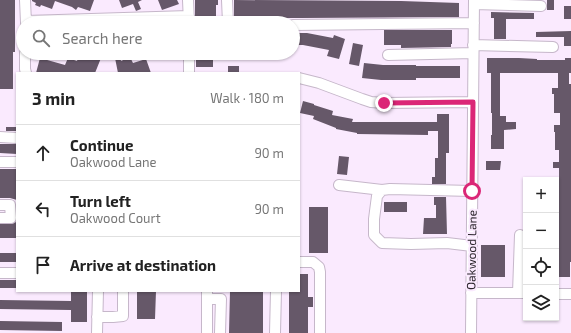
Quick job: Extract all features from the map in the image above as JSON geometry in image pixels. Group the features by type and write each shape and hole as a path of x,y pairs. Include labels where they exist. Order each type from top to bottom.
{"street":[{"path":"25,0 26,16"},
{"path":"188,0 189,16"},
{"path":"227,0 228,16"},
{"path":"474,2 541,6"},
{"name":"Oakwood Lane","path":"471,333 474,2"},
{"path":"300,25 474,23"},
{"path":"388,55 473,49 553,47"},
{"path":"25,60 26,72"},
{"path":"189,60 189,72"},
{"path":"300,78 319,83 371,102 473,102"},
{"path":"0,137 16,138"},
{"path":"0,162 16,162"},
{"path":"339,185 382,190 472,191"},
{"path":"382,190 377,196 374,219 374,235 382,243 447,243 472,246"},
{"path":"0,204 10,205 11,218 0,218"},
{"path":"471,293 522,293 520,235"},
{"path":"300,262 313,262 319,267 320,333"},
{"path":"0,273 16,273"},
{"path":"97,333 98,292"},
{"path":"97,317 123,316 123,292"},
{"path":"275,333 276,292"},
{"path":"559,294 571,294"},
{"path":"207,333 207,295 221,299 220,333"}],"building":[{"path":"0,0 15,0 13,89 0,89"},
{"path":"32,0 94,0 90,11 78,7 76,10 55,1 52,9 41,5 40,7 35,5 36,3"},
{"path":"119,0 142,0 138,2 141,9 136,11 133,4 122,8"},
{"path":"158,0 177,0 179,4 162,10"},
{"path":"195,0 218,0 218,5 216,5 216,16 195,16"},
{"path":"234,0 401,1 459,3 459,17 300,18 300,16 234,16"},
{"path":"547,0 554,0 554,10 547,10"},
{"path":"564,6 571,6 571,19 564,19"},
{"path":"491,12 534,13 534,19 506,19 506,39 494,39 494,18 491,18"},
{"path":"384,30 452,30 452,44 451,47 401,48 401,45 384,45"},
{"path":"571,31 571,46 564,46 564,37 536,37 536,32"},
{"path":"300,33 333,38 334,35 345,39 339,59 327,56 329,50 300,45"},
{"path":"353,43 363,45 359,66 349,64"},
{"path":"487,58 565,60 565,58 571,58 571,73 569,73 569,84 571,84 570,277 559,277 559,168 553,168 553,162 559,162 559,150 555,150 554,125 560,125 560,113 554,113 554,94 552,94 552,88 558,88 558,73 500,73 500,116 506,116 506,122 516,122 516,129 504,130 504,149 491,149 491,73 487,73"},
{"path":"39,60 47,60 65,65 67,60 100,60 95,72 36,72"},
{"path":"115,60 132,60 133,63 146,60 151,72 118,72"},
{"path":"196,60 213,60 213,67 196,67"},
{"path":"364,63 383,65 460,66 460,78 381,80 362,78"},
{"path":"228,66 239,66 239,72 228,72"},
{"path":"303,101 333,111 332,115 353,119 352,122 437,122 437,114 449,114 449,153 446,153 446,184 432,184 432,177 435,177 435,158 438,158 438,131 428,131 428,135 357,134 336,129 313,119 314,116 300,113"},
{"path":"6,127 16,127 16,131 6,131"},
{"path":"0,144 16,144 16,154 0,153"},
{"path":"339,156 349,157 347,175 337,174"},
{"path":"486,161 501,161 500,170 486,170"},
{"path":"0,169 16,169 16,200 0,198"},
{"path":"434,197 446,197 447,234 423,234 424,218 436,218 436,205 434,205"},
{"path":"384,202 407,202 407,212 384,212"},
{"path":"309,207 328,207 328,253 309,253"},
{"path":"16,222 16,238 0,238 0,224 11,224"},
{"path":"481,245 505,245 505,277 481,277"},
{"path":"0,253 16,253 16,262 0,262"},
{"path":"300,274 308,274 308,297 313,297 313,307 308,307 308,333 289,333 289,292 300,292"},
{"path":"0,280 16,280 16,288 0,288"},
{"path":"71,292 87,292 87,322 71,322 71,310 0,309 0,300 71,301"},
{"path":"137,292 156,292 155,319 137,319"},
{"path":"230,292 263,292 263,333 229,333"},
{"path":"0,321 62,322 62,331 0,330"}],"route":[{"path":"384,103 473,102 472,191"}]}
